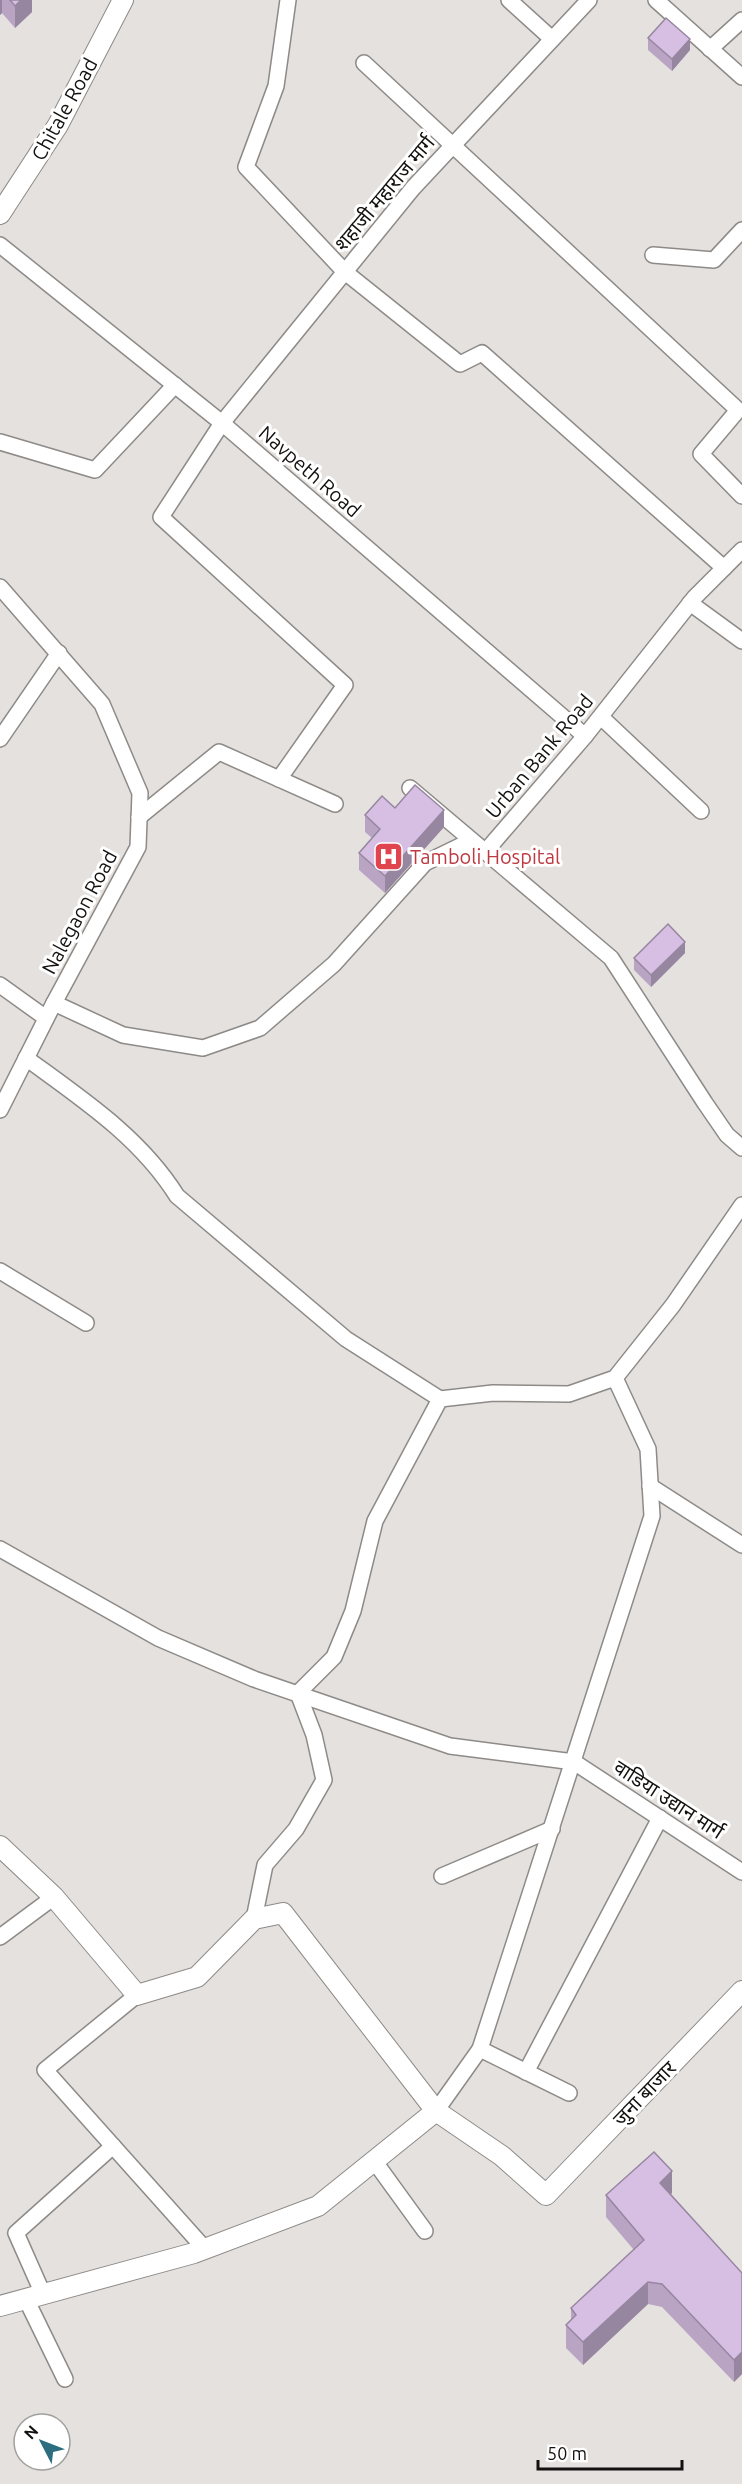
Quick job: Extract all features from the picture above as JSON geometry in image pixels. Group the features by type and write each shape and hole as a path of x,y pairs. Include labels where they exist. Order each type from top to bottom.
{"street":[{"name":"Chitale Road","path":"0,214 58,125 123,0"},
{"path":"288,0 276,86 246,167 345,272 460,364 482,353 724,568"},
{"path":"509,0 552,39"},
{"name":"शहाजी महाराज मार्ग","path":"279,779 345,685 162,517 222,423 413,188 589,0"},
{"path":"656,0 742,77"},
{"path":"710,49 742,20"},
{"path":"364,63 454,144 738,410 701,454 742,496"},
{"path":"653,255 714,260 742,231"},
{"name":"Navpeth Road","path":"0,245 222,423 585,736"},
{"path":"0,442 95,470 175,385"},
{"name":"Urban Bank Road","path":"486,851 601,717 690,603 742,550"},
{"name":"Nalegaon Road","path":"0,587 102,704 140,793 138,847 46,1018 0,1110"},
{"path":"690,603 742,641"},
{"path":"0,739 59,653"},
{"path":"601,717 701,812"},
{"path":"139,817 219,752 335,804"},
{"path":"410,788 611,958 727,1135 742,1148"},
{"path":"54,1003 123,1035 203,1048 260,1028 334,964 425,863 462,845 486,851"},
{"path":"0,985 46,1018"},
{"path":"26,1058 120,1128 160,1170 177,1196 346,1339 440,1399 493,1393 569,1394 615,1378 673,1305 742,1205"},
{"path":"0,1271 86,1323"},
{"path":"0,2306 206,2249 318,2206 436,2111 480,2049 652,1515 648,1449 615,1378"},
{"path":"298,1694 334,1657 353,1611 375,1521 440,1399"},
{"path":"650,1486 742,1545"},
{"path":"0,1549 158,1638 254,1679 450,1746 574,1762"},
{"path":"206,2249 45,2070 136,1995 197,1977 254,1919 265,1865 296,1829 324,1780 314,1735 298,1694"},
{"name":"वाडिया उद्यान मार्ग","path":"574,1762 742,1872"},
{"path":"526,2072 660,1818"},
{"path":"442,1876 552,1829"},
{"path":"0,1846 54,1897 136,1995"},
{"path":"0,1937 54,1897"},
{"path":"254,1919 283,1913 436,2111"},
{"name":"जुना बाजार","path":"436,2111 502,2156 546,2195 742,1991"},
{"path":"480,2049 569,2093"},
{"path":"65,2379 34,2296 16,2234 113,2146"},
{"path":"375,2162 425,2231"}],"building":[{"path":"10,0 21,0 15,6"},
{"path":"666,18 690,39 672,59 648,38"},
{"path":"415,785 444,810 385,876 359,853 380,829 365,815 382,796 395,808"},
{"path":"668,924 685,942 651,975 634,958"},
{"path":"654,2152 672,2171 660,2183 742,2273 742,2352 734,2360 662,2284 648,2282 583,2342 566,2325 576,2315 571,2308 644,2240 606,2195"}],"place":[{"name":"Tamboli Hospital","path":"389,856"}]}
